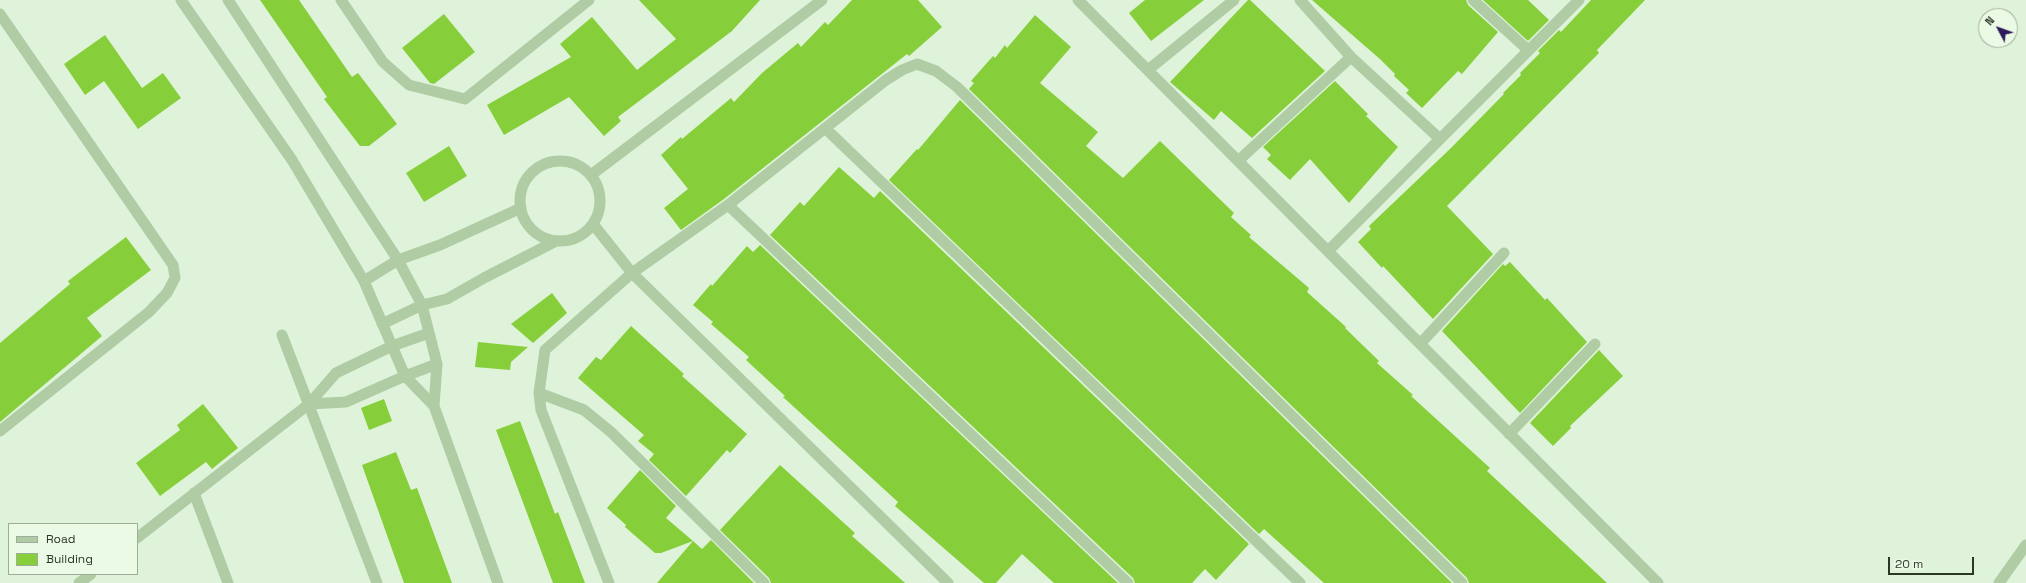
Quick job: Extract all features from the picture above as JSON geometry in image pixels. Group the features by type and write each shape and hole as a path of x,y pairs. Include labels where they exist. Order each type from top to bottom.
{"street":[{"path":"181,0 292,160 364,281 405,376 434,406"},
{"path":"228,0 398,260 422,305 437,364 434,406 498,583"},
{"path":"341,0 383,62 409,85 465,98 589,0"},
{"path":"591,175 822,0"},
{"path":"1078,0 1658,583"},
{"path":"1148,70 1234,0"},
{"path":"1300,0 1351,57 1440,139"},
{"path":"1473,0 1528,50"},
{"path":"1328,251 1579,0"},
{"path":"0,14 173,265 175,278 167,293 149,312 0,431"},
{"path":"1238,161 1351,57"},
{"path":"609,583 541,410 539,393 545,350 632,273 728,205 826,129 886,80 902,70 917,64 936,71 957,87 1462,583"},
{"path":"826,129 1300,583"},
{"path":"556,161 569,162 581,167 591,175 598,187 600,200 599,212 593,224 583,234 570,240 556,241 542,237 532,230 525,220 521,208 521,196 525,183 533,173 543,165 556,161"},
{"path":"728,205 1128,583"},
{"path":"364,281 398,260 440,245 521,208"},
{"path":"593,224 632,273 948,583"},
{"path":"382,324 422,305 447,299 556,241"},
{"path":"1420,344 1504,253"},
{"path":"138,537 308,404 336,373 392,346 429,333"},
{"path":"282,335 377,583"},
{"path":"1509,434 1595,344"},
{"path":"308,404 346,402 405,376 437,364"},
{"path":"539,393 584,410 611,432 764,583"},
{"path":"194,493 228,583"},
{"path":"1999,583 2026,545"}],"building":[{"path":"260,0 299,0 352,77 358,73 397,124 369,146 360,146 324,99 327,97"},
{"path":"639,0 760,0 732,31 618,117 621,121 604,136 569,97 504,135 487,105 571,57 560,44 592,17 637,70 676,39"},
{"path":"852,0 918,0 942,27 909,56 907,54 724,199 681,230 664,208 688,189 661,155 681,137 682,139 731,98 734,102 762,73 798,43 801,47 825,22 828,25"},
{"path":"1145,0 1204,0 1151,41 1129,13"},
{"path":"1248,0 1250,0 1325,71 1252,138 1221,111 1214,120 1170,82"},
{"path":"1312,0 1466,0 1468,5 1498,32 1462,74 1458,71 1422,108 1406,93 1409,90 1394,76 1395,74 1381,60"},
{"path":"1483,0 1528,0 1549,20 1528,41"},
{"path":"1591,0 1645,0 1597,50 1599,53 1447,206 1493,254 1433,319 1358,242 1371,229 1369,226 1451,148 1504,94 1503,93 1521,75 1520,73 1540,53 1538,51 1559,30 1561,32"},
{"path":"444,14 475,52 434,84 430,83 402,48"},
{"path":"1035,15 1071,47 1040,83 1098,132 1086,146 1123,178 1160,141 1234,213 1231,217 1251,235 1249,237 1309,288 1307,292 1346,327 1345,328 1379,361 1377,363 1490,468 1487,471 1607,583 1469,583 1467,578 969,89 974,83 971,81 993,56 995,58 1005,45 1007,48"},
{"path":"105,35 142,88 163,73 181,98 138,129 104,81 85,95 64,64"},
{"path":"1335,81 1368,114 1366,116 1398,147 1349,203 1310,159 1290,180 1267,159 1271,155 1263,147"},
{"path":"960,100 1452,583 1324,583 1264,529 1259,534 889,180 917,149 918,150"},
{"path":"449,146 467,176 424,202 406,173"},
{"path":"839,167 874,198 880,191 1249,544 1216,580 1205,569 1192,583 1135,583 1133,578 770,235 800,202 804,206"},
{"path":"126,237 151,270 87,318 102,336 0,422 0,343 70,284 68,281"},
{"path":"760,245 1118,583 1054,583 1022,554 996,583 984,583 895,506 898,502 783,397 785,396 746,360 749,357 711,324 713,322 693,305 747,246 753,252"},
{"path":"1510,262 1545,300 1547,298 1587,342 1520,413 1442,331 1503,264 1505,266"},
{"path":"552,293 567,313 533,343 511,324"},
{"path":"631,326 684,374 682,376 747,434 730,453 727,450 686,496 649,460 654,454 638,441 644,435 578,378 596,357 601,360"},
{"path":"478,342 528,347 511,362 510,370 475,367"},
{"path":"1599,350 1623,376 1570,426 1571,428 1553,446 1530,423"},
{"path":"384,399 392,421 369,430 361,408"},
{"path":"203,404 238,448 212,469 206,462 160,496 136,463 180,430 177,425"},
{"path":"520,421 555,514 558,512 585,583 553,583 496,430"},
{"path":"396,452 411,490 417,488 452,583 404,583 362,465"},
{"path":"780,465 855,533 852,536 905,583 771,583 769,578 720,530"},
{"path":"640,470 676,506 666,518 693,541 661,553 655,553 625,527 626,525 607,508"},
{"path":"711,540 754,583 657,583 693,541 702,549"}]}
